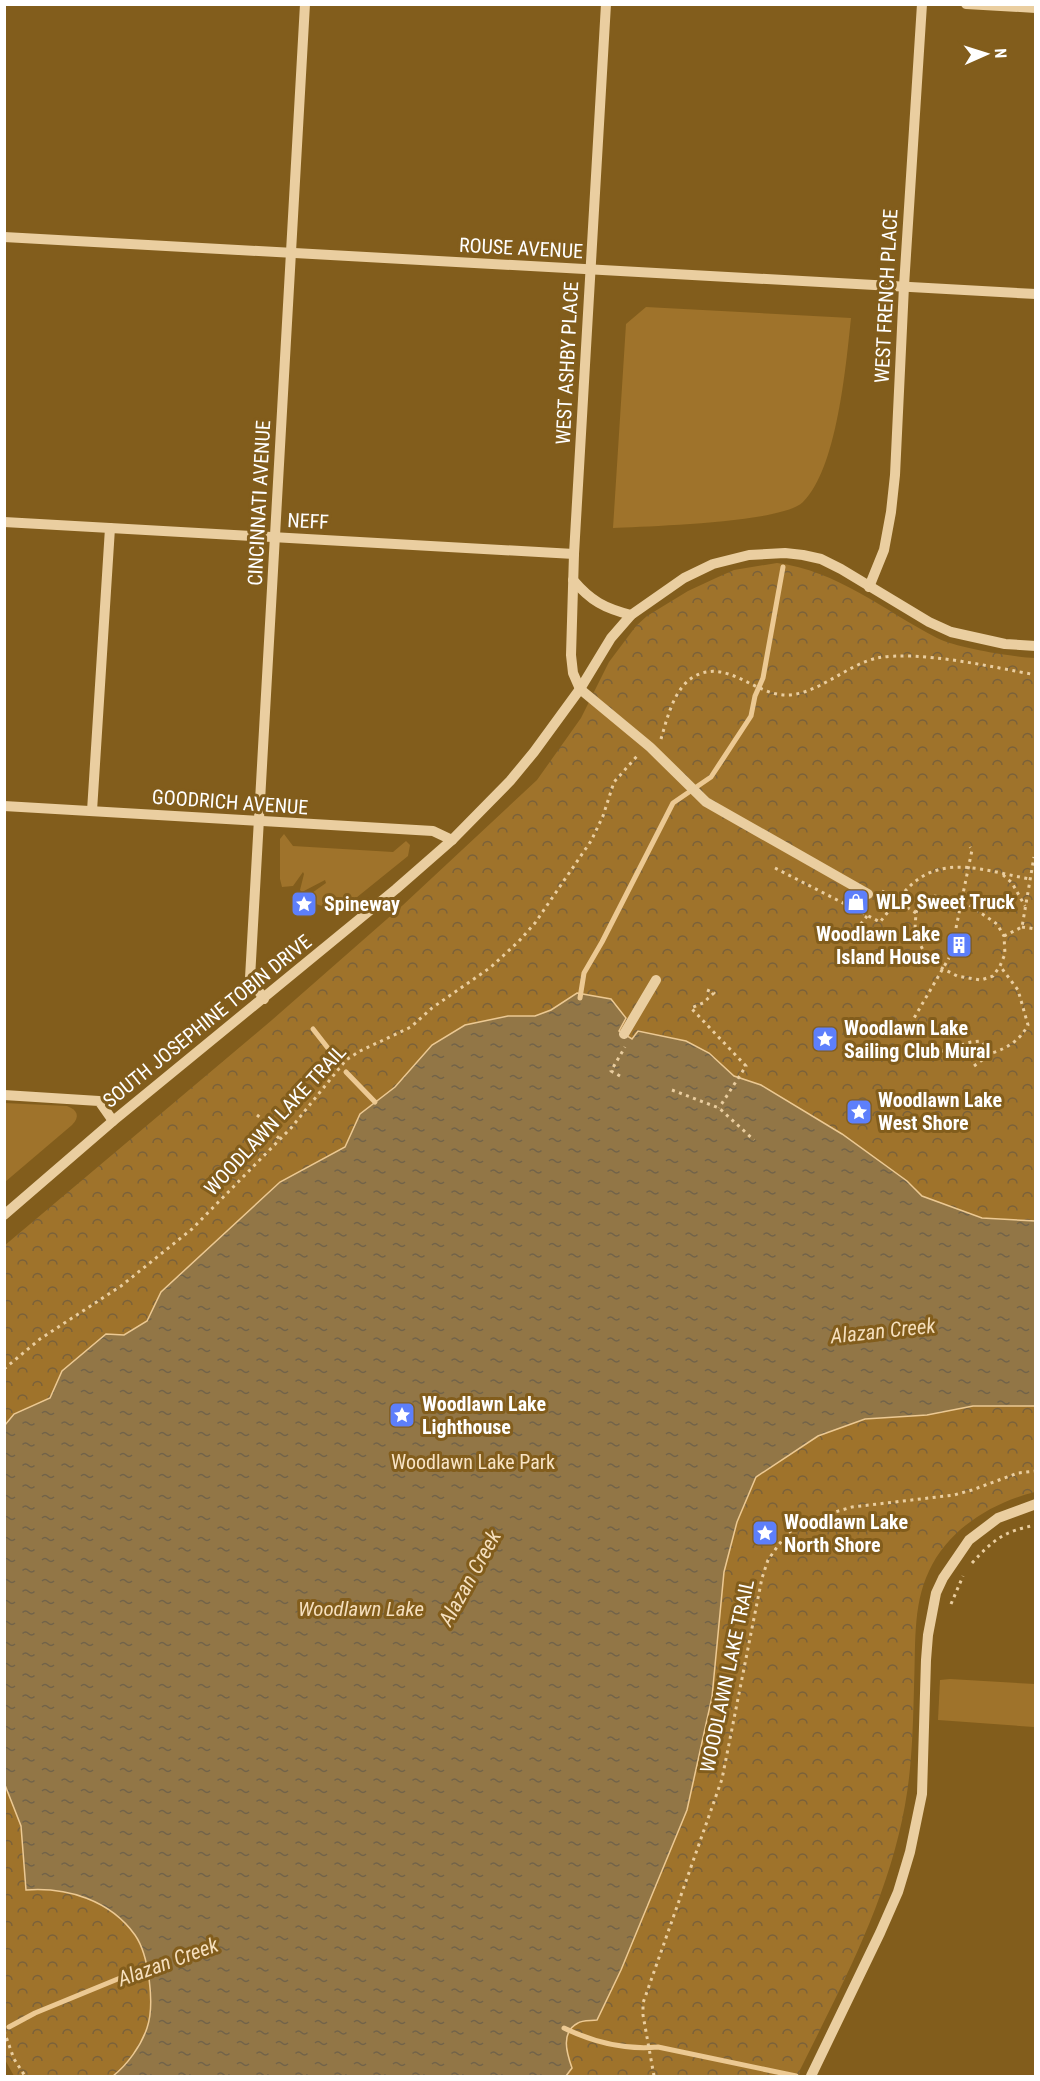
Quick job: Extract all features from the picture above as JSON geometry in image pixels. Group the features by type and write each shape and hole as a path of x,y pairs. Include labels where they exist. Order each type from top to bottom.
{"street":[{"name":"CINCINNATI AVENUE","path":"264,999 250,978 305,4"},
{"name":"WEST ASHBY PLACE","path":"580,689 573,673 571,655 573,580 606,4"},
{"name":"WEST FRENCH PLACE","path":"869,587 884,550 895,475 904,286 922,4"},
{"path":"966,4 1035,8"},
{"name":"ROUSE AVENUE","path":"4,237 1035,294"},
{"name":"NEFF","path":"4,522 574,554"},
{"path":"92,811 110,528"},
{"name":"SOUTH JOSEPHINE TOBIN DRIVE","path":"4,1215 113,1121 264,999 452,840 510,781 534,752 580,689 611,638 631,615 684,578 713,564 749,555 785,553 821,559 928,622 951,632 1005,644 1035,646"},
{"path":"573,580 586,595 598,603 614,611 631,615"},
{"path":"580,689 653,750 706,802 872,890"},
{"name":"GOODRICH AVENUE","path":"4,806 434,831 452,840"},
{"path":"625,1032 656,980"},
{"path":"4,1095 99,1101 113,1121"},
{"path":"811,2076 898,1892 910,1852 922,1794 926,1660 936,1593 943,1578 969,1540 998,1518 1035,1504"}],"path":[{"name":"WOODLAWN LAKE TRAIL","path":"4,1369 40,1339 121,1286 192,1229 280,1139 346,1060 411,1027 432,1008 491,967 519,941 535,923 591,841 603,816 614,782 636,756 653,750 661,739 673,704 692,677 706,672 720,671 768,691 787,696 801,693 855,666 878,658 926,658 1035,675"},
{"path":"956,928 972,850 970,847"},
{"path":"1022,927 1034,857"},
{"path":"775,868 880,922 910,885 944,867 968,867 1030,879"},
{"path":"1002,875 1012,883 1025,908"},
{"path":"872,890 897,901 916,913"},
{"path":"934,896 962,900 987,916 1004,936 1005,954 1000,966 993,976 981,980 957,976 934,964 925,954 915,928 919,904 934,896"},
{"path":"856,930 867,916"},
{"path":"1004,936 1022,927 1035,929"},
{"path":"903,1037 949,958"},
{"path":"974,1066 992,1053 1005,1048 1022,1035 1028,1025 1018,990 1000,966"},
{"path":"707,990 714,993 703,1003 691,1008 746,1066 719,1108"},
{"path":"1028,1025 1035,1024"},
{"path":"620,1076 611,1071 633,1034 625,1032"},
{"path":"919,1052 935,1047 942,1051 980,1041 992,1053"},
{"path":"672,1090 719,1108 754,1140"},
{"path":"257,1115 263,1120 264,1125 280,1139"},
{"name":"WOODLAWN LAKE TRAIL","path":"654,2076 643,2003 722,1779 762,1578 768,1560 788,1533 808,1520 852,1507 954,1495 1018,1473 1035,1471"},
{"path":"969,1566 991,1542 1017,1529 1035,1525"},
{"path":"951,1604 964,1576"},
{"path":"4,2031 14,2059 25,2076"}],"green space":[{"path":"646,307 851,318 843,388 832,442 815,487 803,502 790,509 769,515 743,519 613,528 626,324"},
{"name":"Woodlawn Lake Park","path":"777,563 799,567 840,583 946,642 985,651 1035,658 1035,1492 1003,1503 973,1519 948,1542 929,1571 917,1613 911,1761 897,1840 887,1875 862,1941 799,2076 14,2076 4,2058 4,1246 272,1020 403,905 537,780 581,718 609,662 636,626 647,616 688,591 734,570"},
{"path":"284,834 293,846 393,852 406,841 410,845 408,856 351,902 330,909 308,901 309,895 326,883 325,880 302,892 300,890 303,872 293,886 282,887 280,839"},
{"path":"4,1103 67,1106 77,1114 72,1125 5,1182"},
{"path":"940,1680 1035,1684 1034,1727 938,1720"}],"water":[{"name":"Woodlawn Lake","path":"577,993 611,999 626,1018 619,1031 632,1039 638,1031 686,1041 709,1053 734,1076 761,1085 842,1134 907,1181 922,1196 982,1218 1035,1221 1035,1406 973,1406 927,1415 865,1419 818,1436 756,1477 737,1522 724,1572 712,1697 687,1810 621,1970 597,2020 580,2022 569,2032 566,2044 572,2068 566,2076 113,2076 128,2061 147,2028 150,2007 149,1980 140,1944 125,1923 113,1913 86,1898 57,1891 26,1890 21,1826 5,1785 5,1425 14,1414 50,1398 62,1371 106,1334 124,1335 147,1321 161,1292 280,1182 345,1147 360,1114 395,1087 432,1045 465,1025 508,1016 535,1016 551,1010"}],"waterway":[{"path":"580,998 584,973 673,803 711,777 751,716 755,696 763,678 783,567"},
{"path":"313,1029 338,1061"},
{"path":"346,1072 375,1102"},
{"name":"Alazan Creek","path":"9,2027 35,2013 147,1967"},
{"path":"564,2028 610,2044 658,2047 796,2076"}],"place":[{"name":"WLP Sweet Truck","path":"856,902"},
{"name":"Spineway","path":"304,904"},
{"name":"Woodlawn Lake Island House","path":"959,945"},
{"name":"Woodlawn Lake Sailing Club Mural","path":"825,1039"},
{"name":"Woodlawn Lake West Shore","path":"859,1112"},
{"name":"Woodlawn Lake Lighthouse","path":"402,1415"},
{"name":"Woodlawn Lake North Shore","path":"765,1533"}]}
